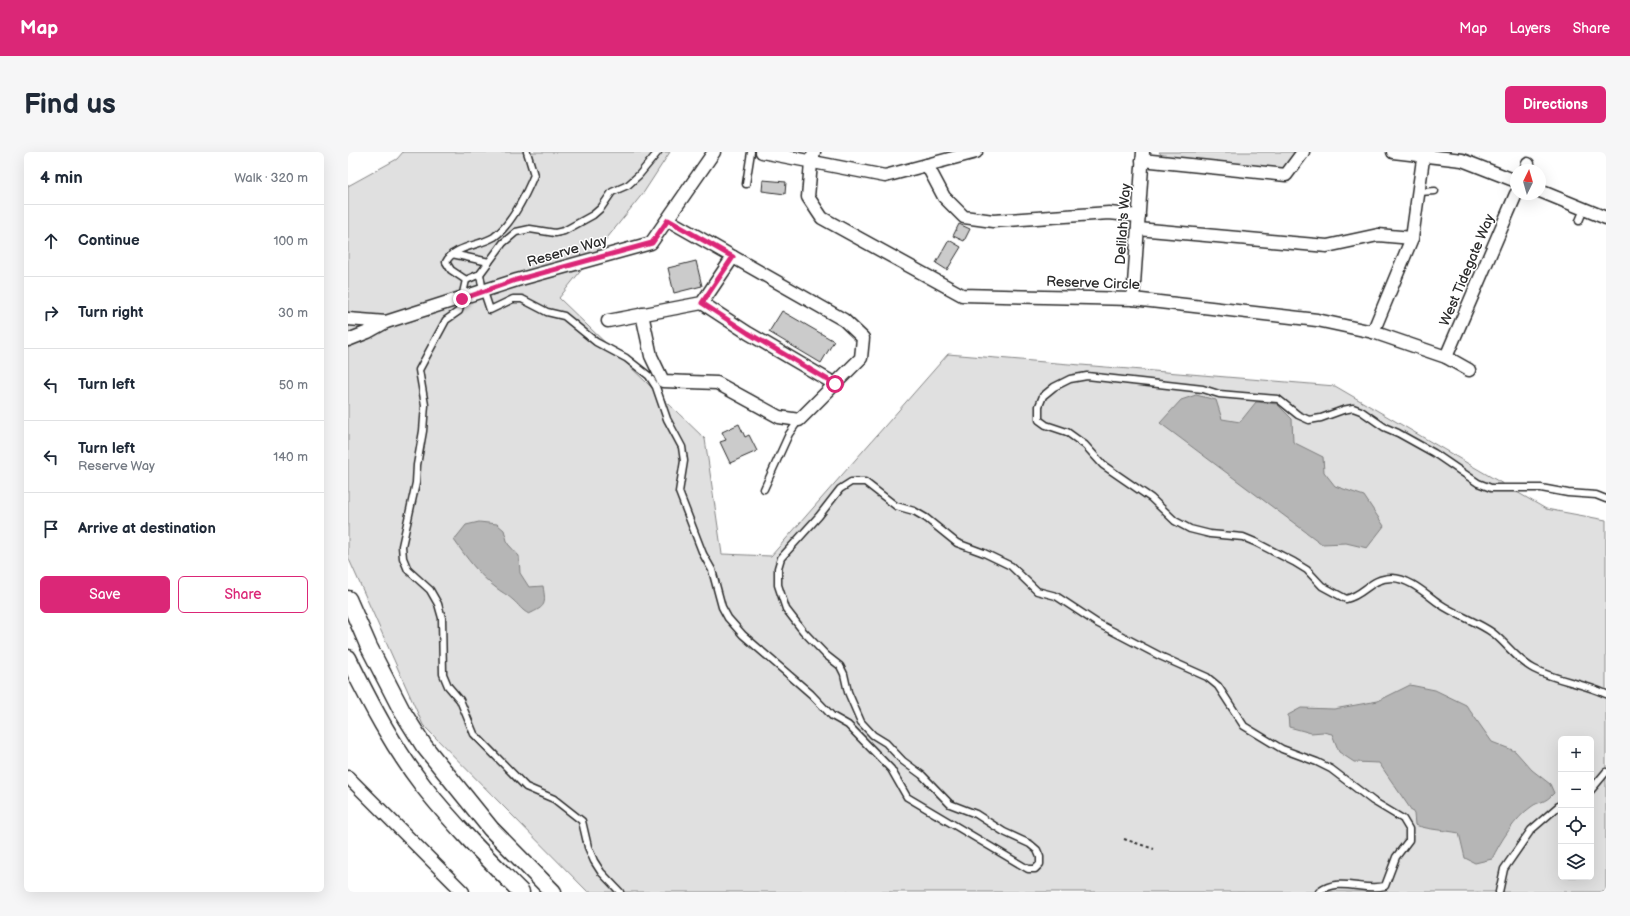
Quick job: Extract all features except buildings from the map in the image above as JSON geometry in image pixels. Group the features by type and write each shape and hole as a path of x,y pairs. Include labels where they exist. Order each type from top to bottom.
{"street":[{"name":"Reserve Way","path":"348,340 368,332 386,322 484,292 516,280 652,243 714,152"},
{"path":"762,152 813,157 885,176 976,152"},
{"path":"1143,156 1286,175 1303,152"},
{"path":"1393,152 1424,154 1462,160 1510,179"},
{"path":"1373,332 1412,238 1424,154"},
{"name":"Delilah's Way","path":"1133,299 1143,156"},
{"name":"Reserve Circle","path":"813,157 808,197 822,218 962,295 1133,299 1317,320 1373,332 1446,358 1469,370"},
{"path":"927,165 944,197 964,217 993,221 1109,214 1139,216"},
{"path":"1546,193 1574,200 1582,215 1606,218"},
{"name":"West Tidegate Way","path":"1446,358 1513,200"},
{"path":"642,314 651,356 663,381 717,383 779,417 798,420 861,358 864,338 844,320 668,220"},
{"path":"1138,229 1327,246 1378,235 1412,238"},
{"path":"702,303 733,257"},
{"path":"608,321 702,303 748,333 835,384"},
{"name":"Reserve Way","path":"348,319 386,322"},
{"path":"348,599 369,647 402,711 424,746 491,829 553,892"},
{"path":"348,658 400,753 424,787 472,843 521,892"},
{"path":"348,777 463,892"}],"lane":[{"path":"466,280 451,270 446,262 452,254 493,237 502,230 528,190 534,175 527,152"},
{"path":"466,280 480,274 503,243 516,232 530,229 555,233 564,231 593,215 601,208 612,192 628,184 639,175 658,152"},
{"path":"746,184 751,152"},
{"path":"1419,192 1435,191"},
{"path":"452,254 489,262"},
{"path":"480,274 490,310 513,299 522,299 547,312 564,316 596,342 626,358 649,376 656,387 667,419 682,447 684,461 679,492 703,554 712,570 722,607 728,618 743,635 811,694 832,716 848,725 891,769 899,780 907,797 1028,869 1035,869 1040,864 1040,857 1037,850 1030,844 1004,832 976,814 950,804 922,775 903,761 886,743 873,735 861,722 848,692 844,674 840,666 826,655 786,609 778,585 778,568 781,558 820,516 840,489 851,482 865,482 896,506 914,511 926,518 957,543 984,553 1011,566 1037,591 1056,596 1097,623 1160,656 1207,677 1218,686 1244,726 1296,756 1317,762 1332,769 1373,801 1403,819 1409,829 1409,840 1396,857 1385,886 1368,890 1338,884 1326,886 1319,892"},
{"path":"466,280 459,311 446,320 418,370 425,405 423,431 417,465 416,483 402,546 402,558 408,570 430,590 438,604 442,618 444,674 448,686 460,700 474,734 526,787 554,799 582,821 588,847 594,861 620,892"},
{"path":"1606,499 1596,494 1568,493 1541,488 1491,488 1478,483 1434,453 1384,427 1361,410 1353,408 1322,418 1309,420 1298,415 1278,399 1220,394 1203,389 1115,380 1099,376 1070,379 1054,387 1043,396 1039,406 1039,420 1046,425 1067,432 1085,445 1103,465 1151,498 1175,521 1190,529 1210,534 1243,537 1255,542 1307,570 1322,586 1346,599 1354,597 1370,583 1381,578 1394,578 1406,582 1446,608 1476,622 1494,634 1533,669 1606,694"},
{"path":"764,489 789,434 798,420"},
{"path":"1594,786 1606,772"},
{"path":"1499,892 1504,869 1531,830 1558,807"}],"path":[{"path":"1124,839 1154,849"}],"shaded area":[{"path":"403,152 670,152 644,192 559,298 705,439 722,554 771,556 948,354 1335,386 1546,509 1606,520 1606,892 588,892 423,725 348,557 348,186 397,159"},
{"path":"1159,152 1295,152 1294,158 1281,169 1164,158"},
{"path":"1196,395 1216,400 1222,419 1240,422 1256,402 1277,404 1292,419 1293,442 1323,457 1324,472 1335,486 1364,496 1384,526 1367,548 1346,543 1322,544 1160,423 1181,400"},
{"path":"479,522 497,524 504,530 508,544 519,556 520,573 529,587 543,586 544,604 542,607 529,614 524,611 511,598 489,582 468,559 454,540 466,525"},
{"path":"1410,685 1435,690 1466,705 1492,742 1515,751 1532,770 1550,784 1554,793 1544,801 1531,807 1519,817 1499,845 1492,859 1475,863 1465,858 1459,833 1415,825 1414,814 1379,763 1354,762 1339,752 1332,734 1323,732 1311,733 1289,727 1288,715 1301,708 1334,709 1378,701"}],"route":[{"path":"462,299 516,280 652,243 668,220 733,257 702,303 815,374 835,384"}]}
